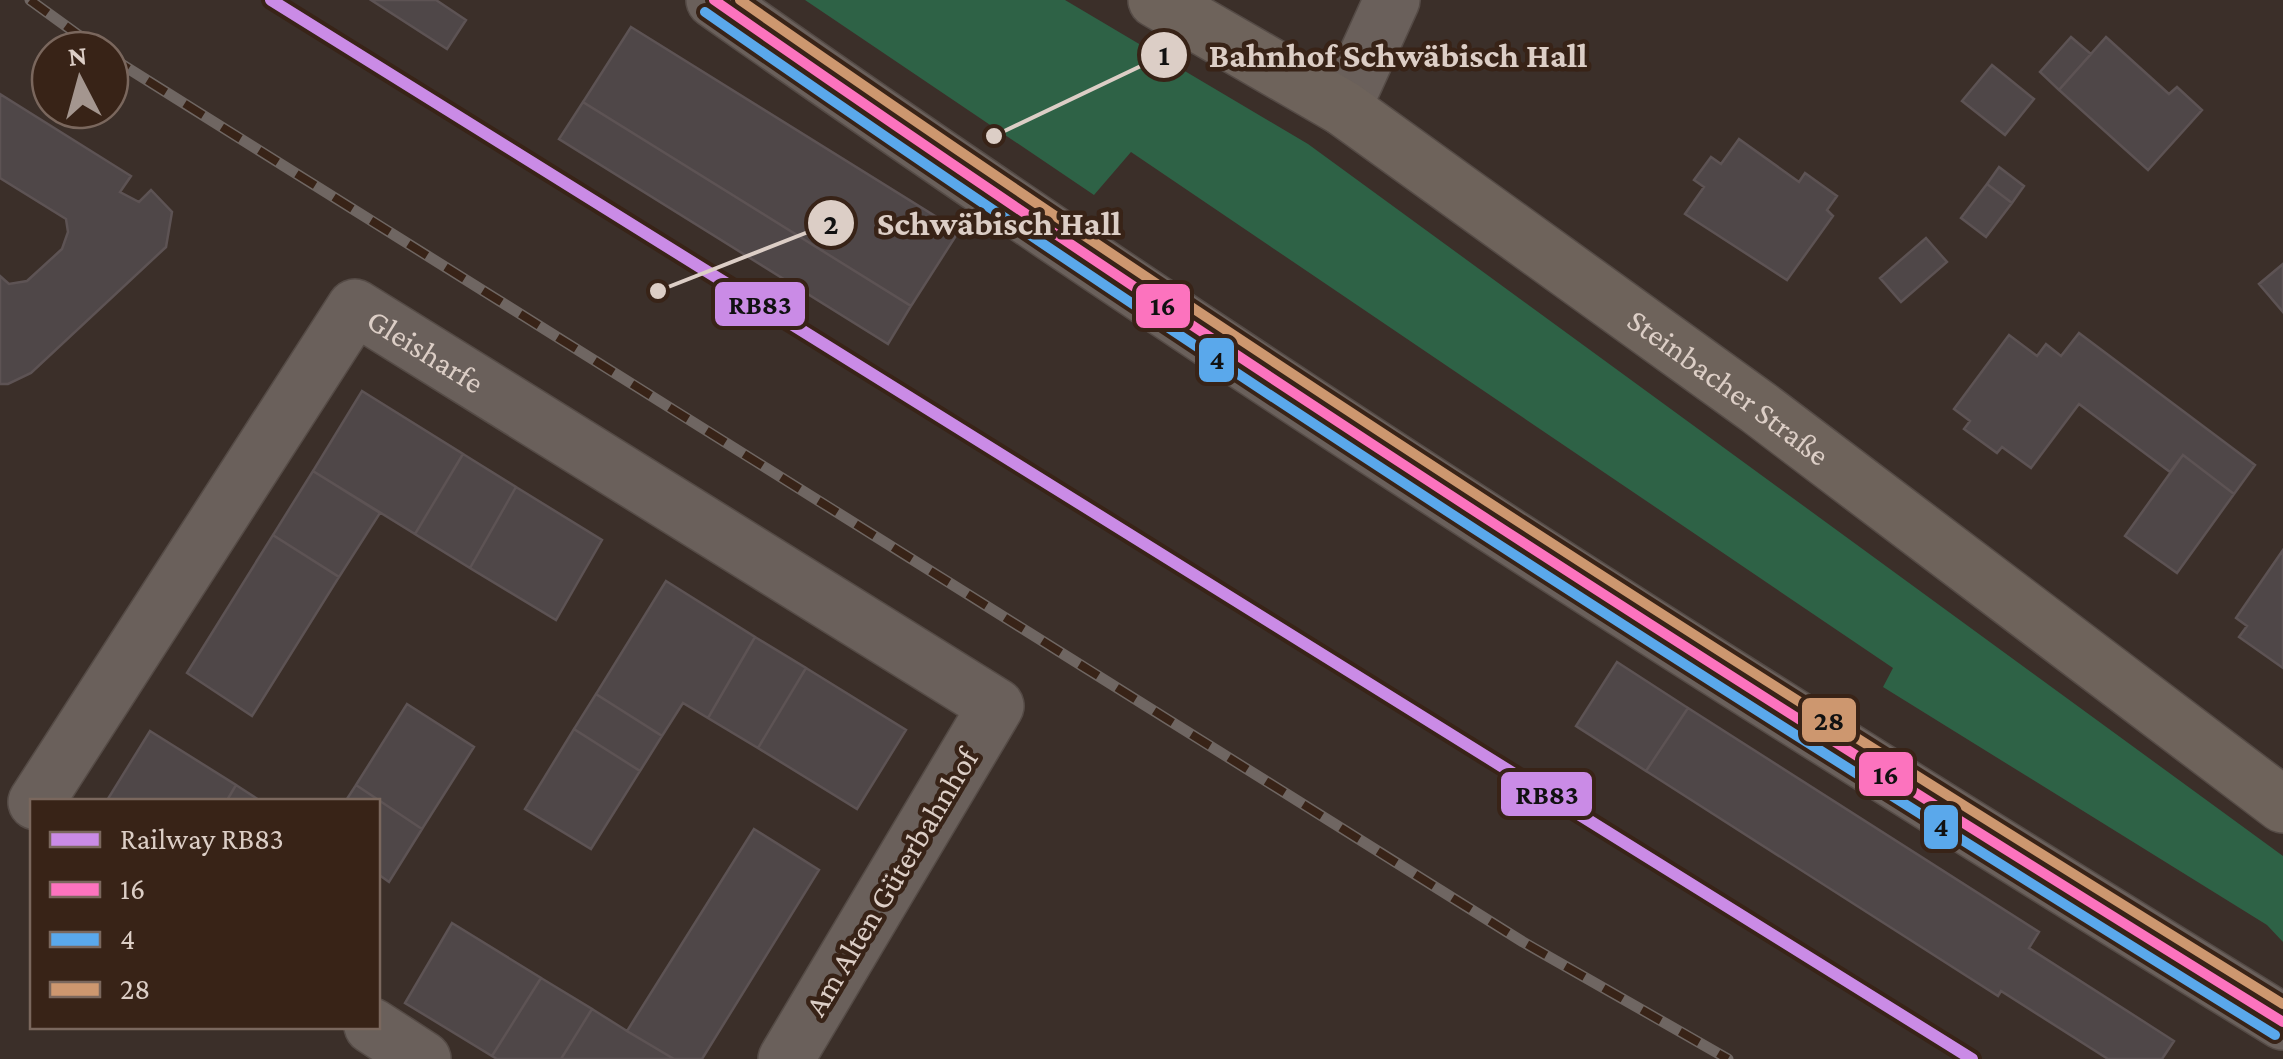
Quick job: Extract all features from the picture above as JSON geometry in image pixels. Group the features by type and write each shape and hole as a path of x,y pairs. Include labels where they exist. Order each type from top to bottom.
{"street":[{"path":"714,0 1534,552 1828,743 2283,1022"},
{"name":"Steinbacher Straße","path":"1156,0 1344,108 1759,408 2283,805"},
{"path":"1344,108 1392,0"},
{"name":"Gleisharfe","path":"37,799 356,307 996,706"},
{"name":"Am Alten Güterbahnhof","path":"786,1059 996,706"},
{"path":"0,785 30,802"},
{"path":"377,1029 423,1059"}],"green space":[{"path":"805,0 1065,0 1308,144 2283,856 2283,942 2267,925 1883,687 1893,668 1131,152 1094,195"}],"building":[{"path":"371,0 436,0 466,20 447,49"},
{"path":"631,27 959,231 911,306 583,102"},
{"path":"2071,37 2091,54 2059,90 2040,72"},
{"path":"2106,37 2169,94 2177,87 2202,110 2148,170 2059,90"},
{"path":"1992,65 2034,99 2005,135 1962,101"},
{"path":"0,94 30,113 30,130 58,130 131,176 120,192 139,202 151,190 172,212 166,247 31,373 8,384 0,384 0,276 9,284 27,281 62,249 68,232 66,219 0,178"},
{"path":"583,102 911,306 888,344 559,139"},
{"path":"1739,139 1799,182 1805,173 1837,196 1827,210 1833,216 1787,280 1685,214 1704,187 1694,180 1711,157 1721,164"},
{"path":"1999,167 2024,186 2012,203 1987,184"},
{"path":"1987,184 2012,203 1986,237 1961,218"},
{"path":"1926,238 1947,262 1901,302 1880,278"},
{"path":"2283,264 2283,312 2259,284"},
{"path":"2079,333 2255,465 2234,494 2183,455 2170,472 2079,404 2031,468 2002,447 1997,453 1964,429 1970,421 1954,409 2009,335 2037,356 2046,344 2061,356"},
{"path":"362,391 463,454 415,534 313,471"},
{"path":"463,454 516,487 470,568 415,534"},
{"path":"2183,455 2234,494 2177,573 2125,536"},
{"path":"313,471 380,513 339,577 273,535"},
{"path":"516,487 602,540 556,620 470,568"},
{"path":"273,535 339,577 252,716 187,673"},
{"path":"2283,550 2283,668 2239,637 2247,626 2236,618"},
{"path":"666,581 755,637 708,718 683,703 662,736 596,694"},
{"path":"755,637 806,668 758,748 708,718"},
{"path":"1617,662 1688,708 1646,771 1576,726"},
{"path":"806,668 906,730 857,809 758,748"},
{"path":"596,694 662,736 640,771 574,729"},
{"path":"407,704 474,747 422,829 356,785"},
{"path":"1688,708 2039,932 2029,948 2174,1041 2162,1059 2108,1059 2001,991 1998,996 1646,771"},
{"path":"574,729 640,771 591,849 525,809"},
{"path":"150,731 236,785 228,799 108,799"},
{"path":"236,785 257,799 228,799"},
{"path":"356,785 377,799 347,799"},
{"path":"380,801 422,829 389,882 380,875"},
{"path":"754,829 819,870 702,1059 674,1059 627,1031"},
{"path":"452,923 541,978 492,1056 405,1003"},
{"path":"541,978 592,1009 561,1059 497,1059 492,1056"},
{"path":"592,1009 627,1031 674,1059 561,1059"}],"railway":[{"path":"30,0 71,30"},
{"path":"130,70 1523,942 1728,1059"}],"rail line":[{"name":"RB83","path":"271,0 1972,1059"}],"transit line":[{"name":"16","path":"714,0 1100,264 1491,522 2283,1022"},
{"name":"28","path":"740,0 1120,260 1505,513 2283,1004"},
{"name":"4","path":"705,12 1092,277 1483,534 1877,787 2275,1035"}],"place":[{"name":"Bahnhof Schwäbisch Hall","path":"994,136"},
{"name":"Schwäbisch Hall","path":"658,291"}]}
